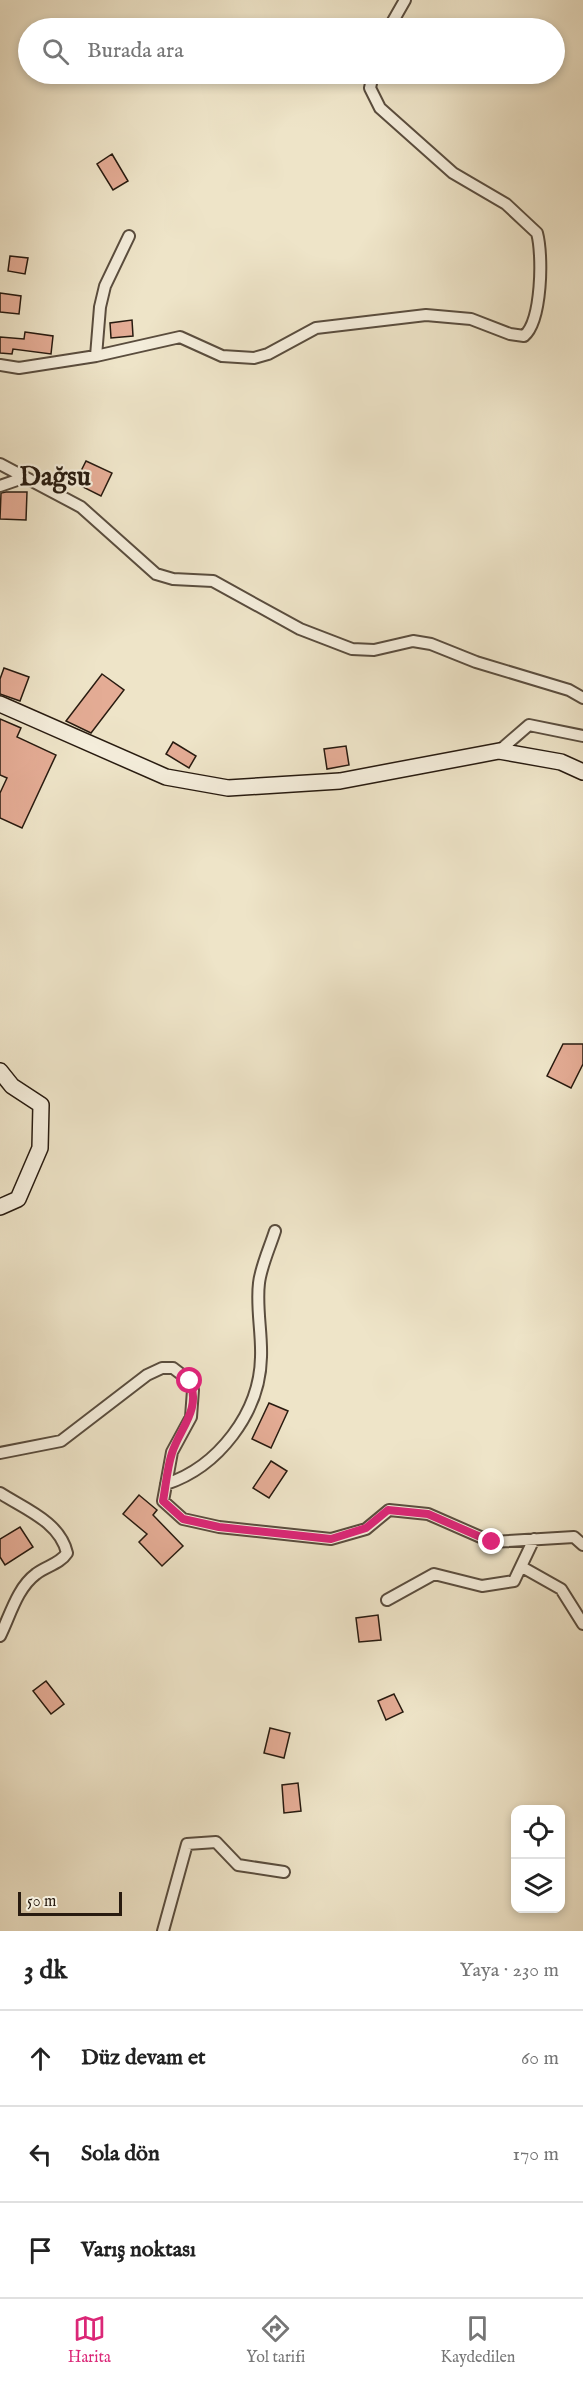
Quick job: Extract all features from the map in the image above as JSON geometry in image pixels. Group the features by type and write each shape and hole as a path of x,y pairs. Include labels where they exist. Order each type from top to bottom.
{"street":[{"path":"395,18 405,0"},
{"path":"0,365 19,368 96,356 180,338 222,356 254,358 268,354 316,328 426,315 471,319 510,334 524,336 536,307 541,266 537,233 506,204 453,173 381,108 370,88 371,84"},
{"path":"96,356 100,307 105,286 129,236"},
{"path":"0,464 22,478 81,507 156,574 173,579 219,584 300,629 352,649 374,650 413,641 431,644 476,662 569,690 583,698"},
{"path":"0,486 22,478"},
{"path":"0,704 166,777 228,788 340,781 499,751 561,762 583,772"},
{"path":"499,751 530,725 583,736"},
{"path":"0,1071 12,1086 41,1105 40,1148 18,1199 0,1207"},
{"path":"166,1484 187,1477 238,1432 249,1410 261,1359 259,1283 275,1231"},
{"path":"0,1453 61,1441 147,1375 162,1368 173,1368 190,1381 193,1390 191,1416 172,1452 163,1501 183,1519 219,1527 331,1539 366,1528 388,1510 428,1514 492,1542 574,1537 583,1545"},
{"path":"0,1493 51,1525 64,1540 67,1553 63,1559 37,1572 24,1584 0,1636"},
{"path":"387,1600 434,1574 482,1586 514,1581 534,1539"},
{"path":"522,1567 561,1589 583,1624"},
{"path":"163,1931 186,1844 216,1842 238,1865 284,1872"}],"building":[{"path":"112,154 128,181 113,190 97,164"},
{"path":"10,256 28,258 25,274 8,271"},
{"path":"0,293 21,296 19,314 0,312"},
{"path":"132,320 133,336 111,338 110,323"},
{"path":"25,332 53,336 51,354 13,349 12,354 0,353 0,337 24,339"},
{"path":"86,461 112,473 101,496 75,483"},
{"path":"27,492 26,520 0,519 1,493"},
{"path":"4,668 29,677 20,701 0,694 0,679"},
{"path":"102,674 124,690 91,733 66,721"},
{"path":"0,719 21,728 17,737 56,755 22,828 0,818 0,793 7,778 0,775"},
{"path":"173,742 196,756 189,768 166,754"},
{"path":"346,746 349,765 327,769 324,749"},
{"path":"563,1044 583,1044 583,1064 571,1088 547,1076"},
{"path":"269,1403 288,1411 271,1448 252,1439"},
{"path":"271,1461 287,1471 269,1498 253,1488"},
{"path":"139,1495 157,1510 153,1515 183,1546 162,1566 139,1542 147,1534 123,1514"},
{"path":"20,1527 33,1547 5,1565 0,1557 0,1539"},
{"path":"378,1615 381,1640 359,1642 356,1618"},
{"path":"46,1681 64,1704 51,1714 33,1691"},
{"path":"394,1694 403,1712 386,1720 378,1701"},
{"path":"270,1728 290,1733 284,1758 264,1753"},
{"path":"298,1783 301,1811 284,1813 282,1785"}],"district":[{"name":"Dağsu","path":"55,478"}],"route":[{"path":"190,1381 193,1390 191,1416 172,1452 163,1501 183,1519 219,1527 331,1539 366,1528 388,1510 428,1514 492,1542"}]}
